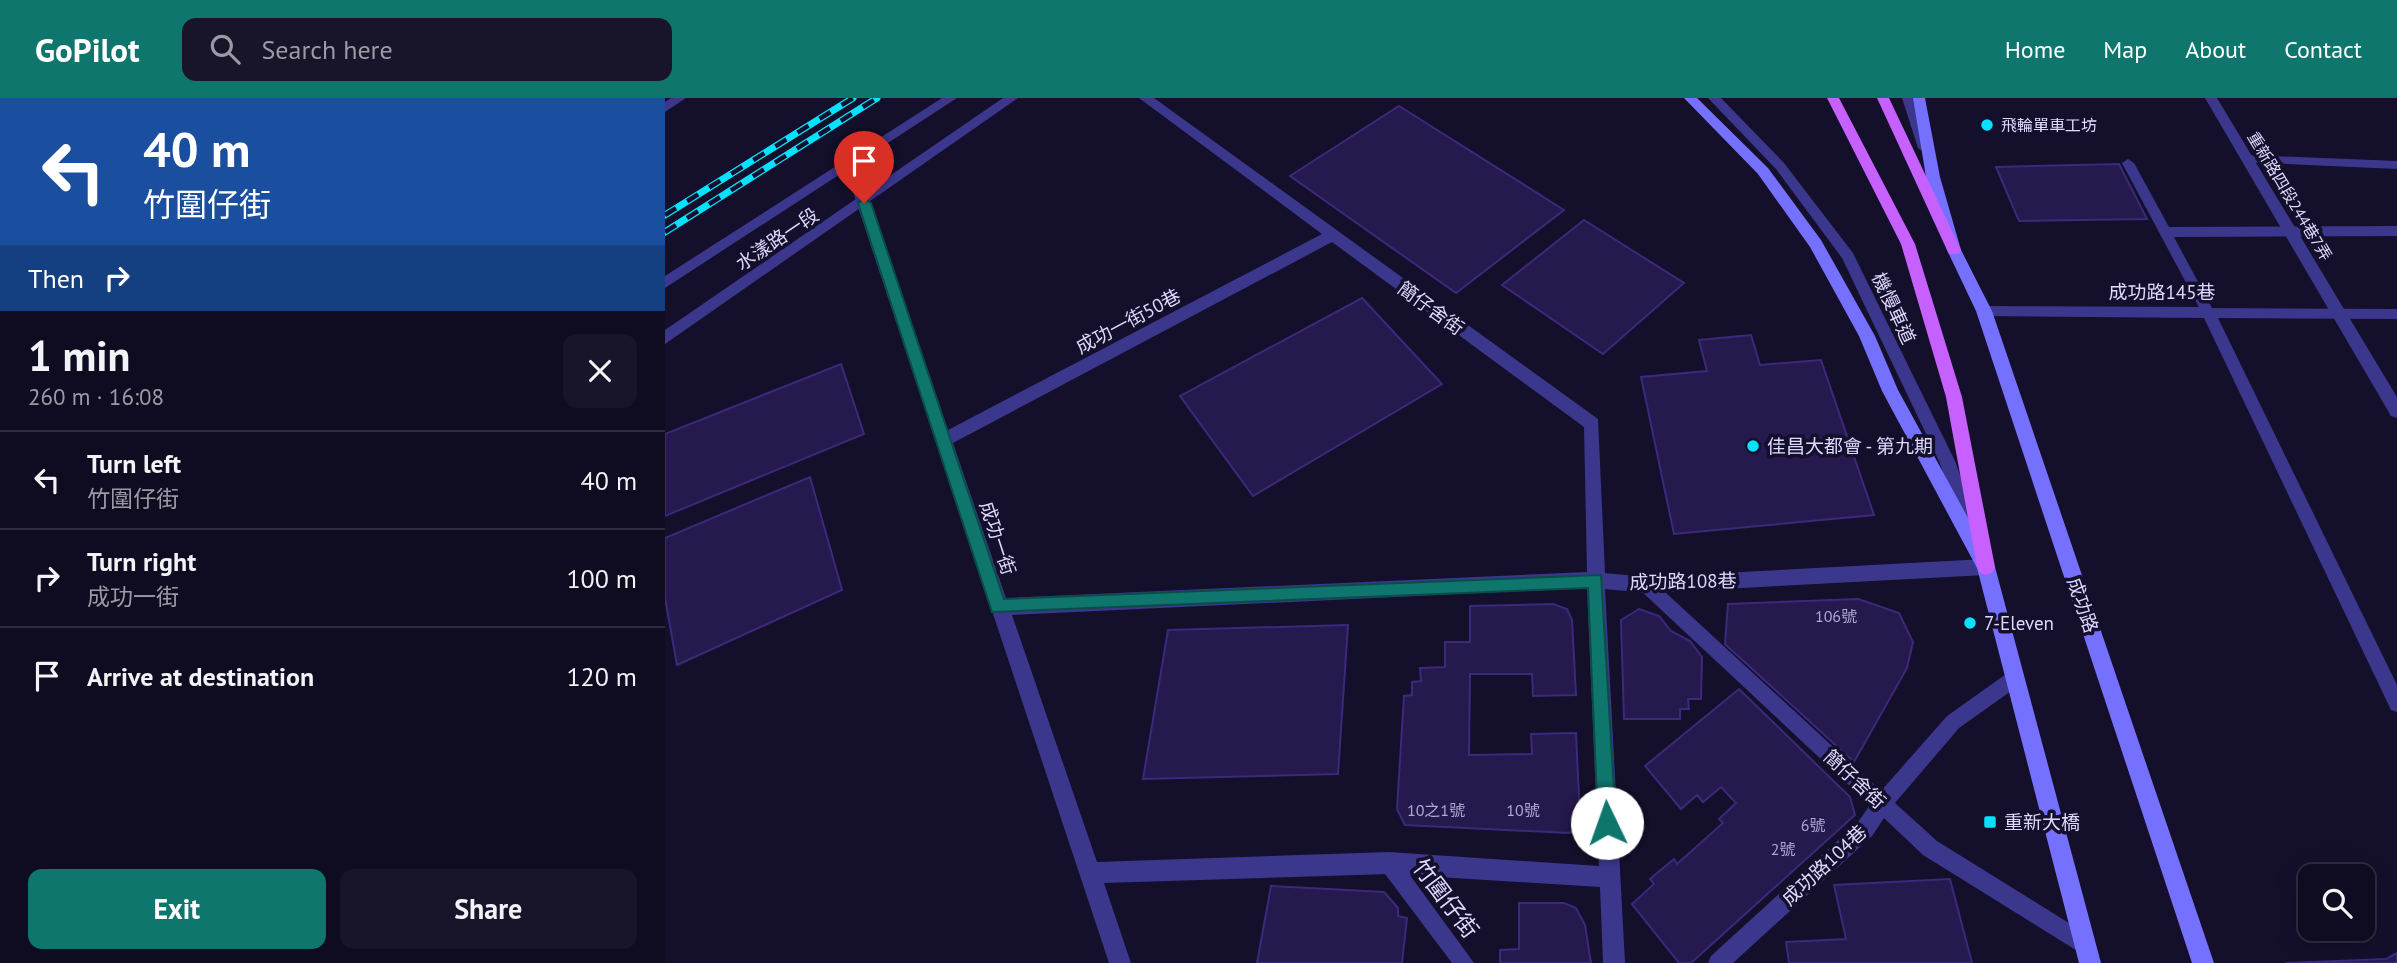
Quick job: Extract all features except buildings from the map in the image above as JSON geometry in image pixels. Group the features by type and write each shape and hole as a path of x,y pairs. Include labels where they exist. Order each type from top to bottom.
{"main road":[{"path":"1690,98 1763,171 1816,244 1867,336 1890,391 1986,567"},
{"path":"1833,98 1908,244 1954,397 1986,567 2088,954"},
{"path":"1883,98 1954,250"},
{"name":"成功路","path":"1919,98 1933,177 1954,250 1984,311 2203,963"}],"street":[{"path":"665,108 680,98"},
{"name":"水漾路一段","path":"665,283 951,98"},
{"name":"水漾路一段","path":"665,338 864,203 1012,98"},
{"name":"簡仔舍街","path":"1145,98 1592,424 1596,580"},
{"name":"重新路四段244巷7弄","path":"2211,98 2396,407"},
{"name":"成功一街","path":"851,165 1120,963"},
{"name":"成功一街50巷","path":"944,440 1331,236"},
{"name":"成功路108巷","path":"1596,580 1646,585 1986,567"},
{"path":"998,607 1596,580 1614,963"},
{"path":"1088,873 1389,863 1610,877"}],"lane":[{"name":"機慢車道","path":"1714,98 1780,166 1848,256 1947,461 1986,567"},
{"path":"1908,98 1933,177"},
{"path":"2247,159 2397,165"},
{"path":"2129,163 2208,312 2397,704"},
{"path":"2165,232 2397,231"},
{"name":"成功路145巷","path":"1984,311 2397,314"},
{"name":"簡仔舍街","path":"1646,585 1930,848 2088,954"},
{"name":"成功路104巷","path":"1719,963 1864,829 1882,804 1953,722 2015,678"},
{"name":"竹圍仔街","path":"1389,863 1464,963"}],"railway":[{"path":"665,215 853,98"},
{"path":"665,232 877,98"}],"place":[{"name":"飛輪單車工坊","path":"1987,125"},
{"name":"佳昌大都會 - 第九期","path":"1753,446"},
{"name":"7-Eleven","path":"1970,623"},
{"name":"重新大橋","path":"1990,822"}],"route":[{"path":"864,203 998,607 1596,580 1607,823"}]}
